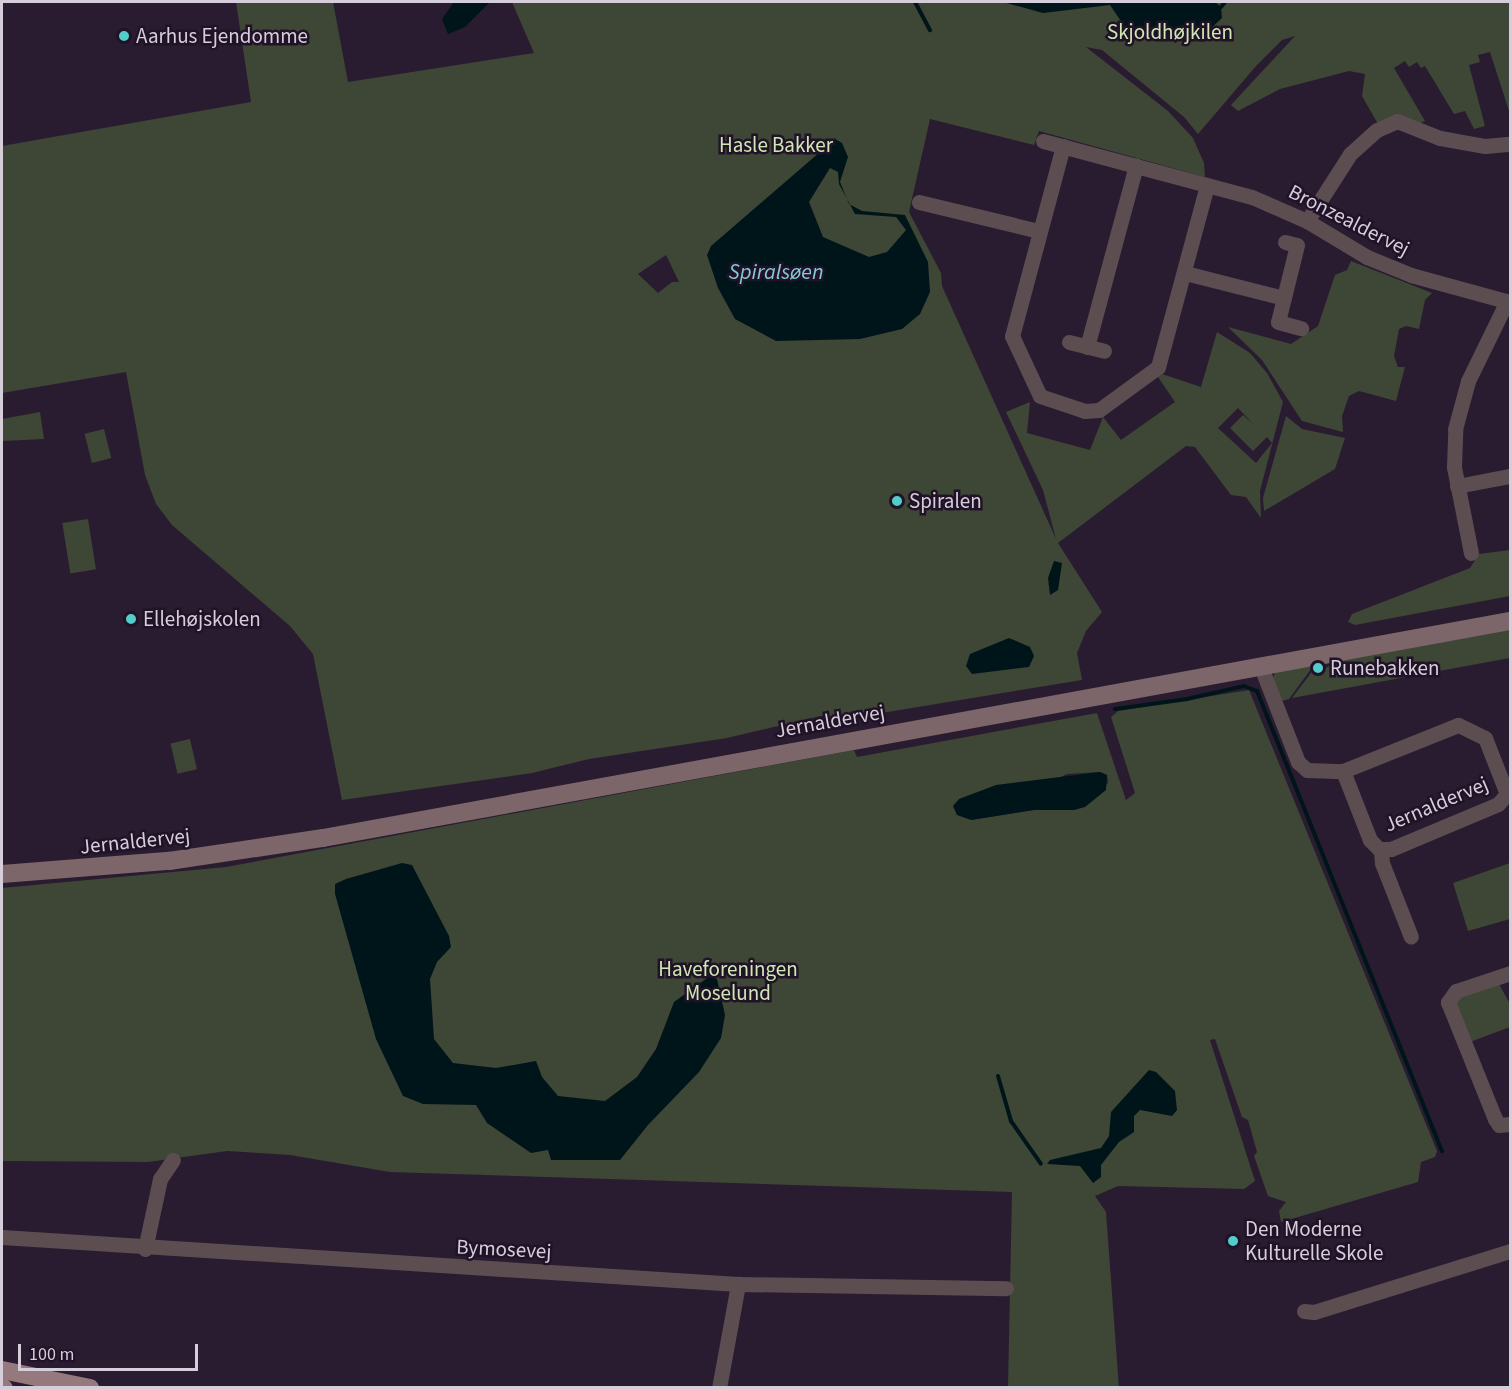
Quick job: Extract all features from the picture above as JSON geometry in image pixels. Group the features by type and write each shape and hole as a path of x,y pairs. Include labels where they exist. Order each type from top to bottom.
{"main road":[{"path":"2,1370 90,1388"}],"street":[{"path":"1306,221 1350,154 1377,130 1397,121 1440,138 1485,146 1510,144"},
{"name":"Bronzealdervej","path":"1044,141 1252,197 1306,221 1367,257 1411,274 1509,302 1459,406 1453,449 1457,486 1471,553"},
{"path":"1063,146 1012,336 1038,393 1057,403 1090,412 1100,410 1155,371 1185,273 1207,185"},
{"path":"1087,347 1136,165"},
{"path":"919,202 1039,231"},
{"path":"1285,242 1297,245 1278,322 1301,327"},
{"path":"1185,273 1284,298"},
{"path":"1069,342 1104,351"},
{"path":"1457,486 1510,476"},
{"name":"Jernaldervej","path":"2,874 169,861 273,844 342,824 407,820 1510,621"},
{"name":"Jernaldervej","path":"1261,667 1300,765 1311,771 1343,771 1450,727 1461,726 1486,740 1508,789 1503,802 1381,850"},
{"name":"Jernaldervej","path":"1343,771 1370,840 1381,850 1382,863 1411,937"},
{"path":"1510,973 1456,991 1448,1002 1495,1119 1499,1125 1510,1124"},
{"path":"145,1249 160,1179 172,1160"},
{"name":"Bymosevej","path":"2,1238 145,1249 738,1284 1006,1288"},
{"path":"1304,1311 1314,1312 1510,1251"},
{"path":"719,1388 738,1284"}],"green space":[{"path":"236,2 333,2 348,82 534,53 512,2 1510,2 1510,114 1490,52 1478,55 1480,62 1469,65 1485,126 1474,129 1465,111 1454,114 1425,66 1421,68 1417,62 1409,67 1405,61 1394,68 1425,121 1418,124 1378,124 1362,96 1365,74 1349,71 1280,89 1238,111 1231,105 1295,36 1282,40 1256,66 1198,134 1184,117 1102,50 1086,47 1168,111 1193,138 1204,163 1205,177 1039,131 1034,145 930,119 909,212 941,273 942,286 1056,539 1043,490 1006,412 1030,402 1027,433 1090,450 1103,417 1121,440 1175,402 1158,377 1162,374 1201,387 1217,332 1250,353 1267,373 1283,402 1260,491 1261,518 1246,497 1231,495 1195,447 1186,446 1058,543 1102,612 1086,631 1077,653 1082,680 827,722 825,715 727,738 589,759 532,773 342,800 313,654 290,626 172,525 156,504 145,475 126,372 2,393 2,146 251,102","holes":["666,255 679,282 672,282 658,293 638,274","1238,408 1253,424 1243,415 1230,428 1253,451 1267,437 1272,443 1256,463 1218,428"]},
{"path":"1351,261 1432,293 1425,300 1419,329 1406,326 1399,329 1394,356 1398,367 1405,367 1396,401 1359,391 1349,396 1342,416 1343,432 1302,421 1262,360 1228,327 1291,344 1318,326 1335,275 1347,270"},
{"path":"40,412 44,439 3,441 2,419"},
{"path":"1286,416 1302,429 1345,438 1335,469 1264,511 1263,498"},
{"path":"104,429 111,458 92,463 85,434"},
{"path":"88,519 96,569 70,573 62,523"},
{"path":"1510,550 1510,596 1355,625 1348,622 1352,614 1470,568 1479,554"},
{"path":"1510,628 1510,658 1292,698 1314,669 1322,670 1344,658"},
{"path":"1314,665 1289,699 1282,701 1273,678 1275,672"},
{"name":"Haveforeningen Moselund","path":"1249,690 1437,1151 1435,1157 1421,1162 1418,1182 1281,1222 1279,1211 1286,1202 1268,1196 1254,1156 1257,1152 1248,1120 1242,1117 1215,1039 1210,1040 1255,1181 1244,1189 1118,1186 1095,1196 1106,1212 1119,1388 1008,1387 1012,1192 390,1172 290,1155 227,1151 148,1162 2,1161 2,888 226,867 854,750 857,757 1097,713 1126,800 1135,793 1111,717 1118,711","holes":["1100,772 1107,775 1108,783 1074,810 1034,810 971,820 1067,774"]},
{"path":"190,739 197,769 177,774 171,743"},
{"path":"1510,863 1510,919 1468,931 1453,883"},
{"path":"1499,984 1510,1004 1510,1027 1470,1042 1453,999"}],"water":[{"path":"454,2 490,2 465,27 448,34 442,19"},
{"path":"1003,2 1215,2 1221,7 1222,18 1209,30 1151,38 1127,30 1110,5 1043,13"},
{"name":"Spiralsøen","path":"835,139 842,143 848,157 840,182 847,199 839,184 838,172 830,168 809,202 823,237 869,257 887,252 906,230 896,217 855,214 850,205 862,211 905,215 928,262 930,292 920,314 902,329 860,339 776,341 735,319 718,288 707,255 711,246"},
{"path":"1054,561 1062,563 1058,590 1050,595 1048,578"},
{"path":"1009,638 1030,647 1034,656 1029,667 972,674 966,666 970,654"},
{"path":"1100,772 1107,775 1106,790 1085,807 1074,810 1034,810 971,820 957,815 953,806 959,799 996,785"},
{"path":"402,863 412,865 449,936 451,947 437,962 430,979 434,1039 453,1063 496,1068 536,1061 542,1077 558,1096 605,1101 637,1077 656,1049 674,1002 710,976 717,979 725,1015 721,1038 699,1072 648,1125 620,1160 551,1160 548,1150 531,1153 487,1123 476,1105 423,1104 403,1096 376,1039 335,894 335,884"},
{"path":"1149,1070 1156,1072 1175,1091 1177,1110 1172,1116 1140,1110 1134,1116 1134,1132 1119,1142 1101,1165 1101,1177 1093,1183 1080,1166 1047,1164 1050,1160 1101,1148 1109,1136 1111,1112"}],"waterway":[{"path":"915,2 930,30"},
{"path":"1221,7 1225,2"},
{"path":"1115,709 1187,699 1244,686 1257,691 1442,1151"},
{"path":"998,1076 1011,1121 1041,1164"}],"place":[{"name":"Aarhus Ejendomme","path":"124,36"},
{"name":"Spiralen","path":"897,501"},
{"name":"Ellehøjskolen","path":"131,619"},
{"name":"Runebakken","path":"1318,668"},
{"name":"Den Moderne Kulturelle Skole","path":"1233,1241"}],"park label":[{"name":"Skjoldhøjkilen","path":"1170,32"},
{"name":"Hasle Bakker","path":"776,145"}]}
